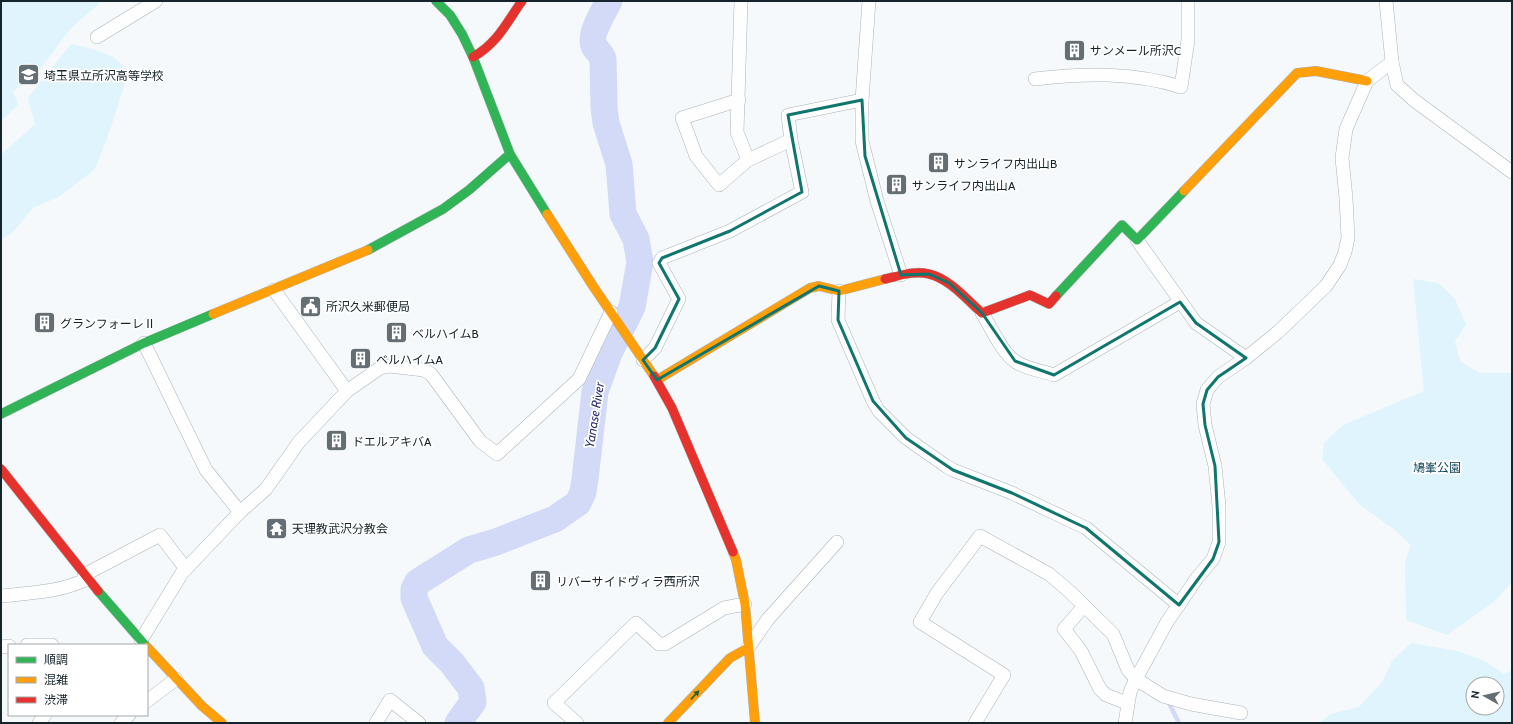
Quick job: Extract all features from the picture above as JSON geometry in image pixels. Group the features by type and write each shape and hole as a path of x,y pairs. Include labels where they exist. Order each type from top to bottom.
{"street":[{"path":"97,37 156,1"},
{"path":"436,1 456,24 473,57 510,154 593,286 657,380 672,408 730,544 739,573 745,604 755,723"},
{"path":"473,57 487,48 501,32 522,1"},
{"path":"741,1 737,132 748,160"},
{"path":"869,1 862,100 862,141 877,200 902,275"},
{"path":"1035,79 1062,76 1124,75 1163,81 1181,87 1188,40 1188,1"},
{"path":"1386,1 1392,62 1397,84 1414,101 1512,172"},
{"path":"1125,723 1127,703 1136,679 1167,622 1213,559 1219,542 1219,506 1215,466 1204,425 1203,404 1207,390 1218,378 1278,332 1326,286 1340,265 1345,252 1347,231 1346,198 1342,158 1346,129 1367,81 1392,62"},
{"path":"1137,240 1297,73 1316,72 1367,81"},
{"path":"739,100 682,118 696,156 719,186 748,160 791,140"},
{"path":"643,360 655,348 679,299 659,263 662,258 730,231 802,192 791,140 788,115 862,100"},
{"path":"1,414 144,343 367,251 443,210 469,190 510,154"},
{"path":"982,313 1030,295 1049,304 1122,225 1137,240 1196,324 1246,358"},
{"path":"657,380 810,288 819,286 838,291 915,273 929,274 938,277 948,283 982,313 1007,354 1015,361 1026,367 1054,375 1180,302"},
{"path":"274,290 347,391"},
{"path":"838,291 838,320 873,401 879,411 906,438 953,470 1012,493 1086,528 1179,605"},
{"path":"147,644 182,573 240,512 266,489 299,442 347,391 380,368 389,366 424,370 431,374 480,441 497,454 579,379 613,315"},
{"path":"144,343 206,470 240,512"},
{"path":"1,469 86,577 143,644"},
{"path":"1,596 60,589 77,584 86,577 160,535 186,569"},
{"path":"975,723 1004,675 920,622 937,593 980,536 1049,574 1084,606 1113,634 1128,670 1136,679 1163,696 1191,704 1241,713"},
{"path":"740,661 768,619 838,542"},
{"path":"577,723 554,703 636,623 659,644 665,644 720,610 745,604"},
{"path":"1084,606 1064,629 1081,651 1100,689 1106,695 1127,703"},
{"path":"668,723 730,658 748,648"},
{"path":"148,649 202,706 222,723"},
{"path":"148,700 176,679"},
{"path":"376,723 390,700 419,723"},
{"path":"120,723 128,716"}],"highlighted area":[{"path":"862,100 865,156 901,275 929,274 949,283 982,313 1015,361 1054,375 1180,302 1196,323 1246,358 1218,377 1207,390 1203,404 1205,425 1215,466 1219,542 1213,559 1179,605 1086,528 1012,493 953,470 906,438 873,401 838,320 839,291 819,286 657,380 643,360 655,348 679,299 659,263 662,258 730,231 802,192 788,115"}],"green space":[{"path":"1,1 102,1 70,29 35,76 13,91 18,105 1,121"},
{"path":"71,44 113,57 122,65 127,77 108,136 95,169 60,196 33,208 12,233 1,240 1,155 35,124 28,98"},
{"name":"鳩峯公園","path":"1413,279 1438,283 1455,299 1466,325 1455,341 1460,361 1479,373 1512,374 1512,582 1495,601 1447,635 1406,620 1405,563 1411,545 1395,530 1359,504 1322,459 1324,443 1343,425 1424,391"},
{"path":"1411,643 1457,651 1483,660 1504,674 1512,670 1512,723 1319,723 1331,714 1359,707 1383,681 1392,661"}],"waterway":[{"name":"Yanase River","path":"458,723 473,702 471,688 452,663 435,646 414,598 414,589 418,582 469,550 496,542 555,519 578,503 583,492 585,479 595,392 609,353 632,307 640,262 636,239 623,214 619,164 606,123 604,108 603,59 594,46 593,41 595,30 609,1"},
{"path":"1165,701 1169,703 1179,723"}],"traffic: fast":[{"path":"436,1 450,15 462,34 473,57 510,154 547,214"},
{"path":"368,250 443,209 469,190 510,154"},
{"path":"1056,296 1122,225 1137,240 1184,191"},
{"path":"1,414 144,343 213,314"},
{"path":"98,591 144,644"}],"traffic: slow":[{"path":"1184,191 1297,73 1316,71 1367,81"},
{"path":"547,214 593,286 654,376"},
{"path":"213,314 368,250"},
{"path":"657,380 810,288 819,286 839,291 885,279"},
{"path":"733,552 745,604 755,723"},
{"path":"148,648 202,706 222,723"},
{"path":"668,723 730,658 748,648"}],"traffic: jam":[{"path":"473,57 489,46 506,25 522,1"},
{"path":"885,279 907,274 929,274 944,280 951,285 982,313 1030,295 1049,304 1056,296"},
{"path":"654,376 672,408 733,552"},
{"path":"1,469 98,591"}],"place":[{"name":"サンメール所沢C","path":"1075,50"},
{"name":"埼玉県立所沢高等学校","path":"28,75"},
{"name":"サンライフ内出山B","path":"938,163"},
{"name":"サンライフ内出山A","path":"897,185"},
{"name":"所沢久米郵便局","path":"310,306"},
{"name":"グランフォーレⅡ","path":"45,323"},
{"name":"ベルハイムB","path":"397,333"},
{"name":"ベルハイムA","path":"360,359"},
{"name":"ドエルアキバA","path":"336,441"},
{"name":"天理教武沢分教会","path":"276,528"},
{"name":"リバーサイドヴィラ西所沢","path":"541,581"}]}
